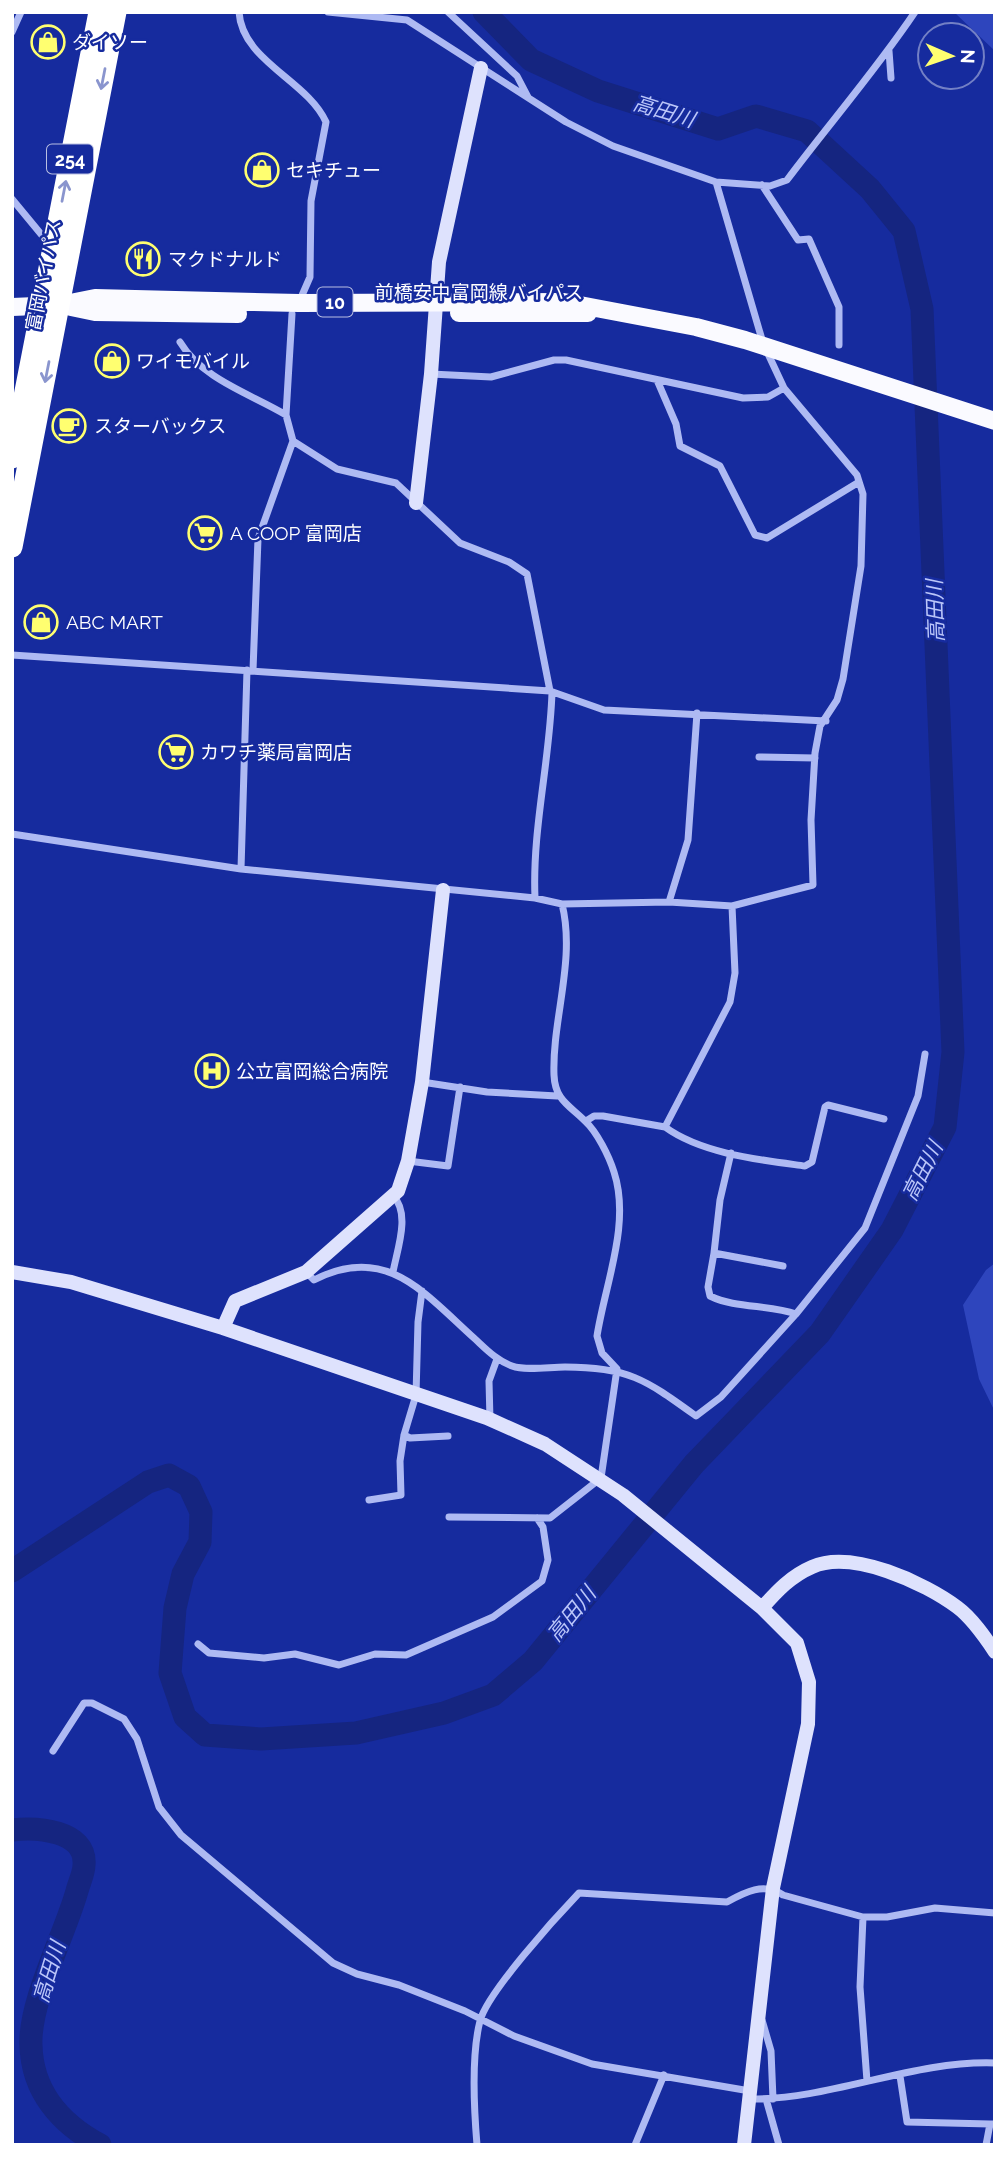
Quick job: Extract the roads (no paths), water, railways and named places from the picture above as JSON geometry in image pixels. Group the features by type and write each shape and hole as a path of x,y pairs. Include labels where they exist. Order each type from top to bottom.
{"highway":[{"name":"富岡バイパス","path":"12,547 51,306 53,248 99,12"},
{"name":"富岡バイパス","path":"12,458 51,306 116,12"}],"main road":[{"name":"前橋安中富岡線バイパス","path":"12,307 51,306 95,298 296,308 436,307 565,302 685,325 745,340 995,421"}],"street":[{"path":"12,32 22,12"},
{"path":"239,12 247,39 306,97 326,122 311,201 310,276 296,308 286,415 293,441 258,539 240,869"},
{"path":"328,12 407,20 528,97 613,146 716,182 762,185 787,180 889,50 915,12"},
{"path":"448,12 517,76 528,97"},
{"path":"889,50 891,78"},
{"path":"416,503 431,374 439,262 481,68"},
{"path":"12,834 240,869 535,898 562,904 669,902 732,906 813,885 811,820 815,758 820,726 826,721 837,701 843,679 855,592 860,581 864,536 863,494 859,482 823,433 784,388 755,323 716,182"},
{"path":"762,185 798,240 809,239 839,307 839,345"},
{"path":"12,199 53,248"},
{"path":"180,342 204,368 228,385 286,415"},
{"path":"431,374 491,377 554,360 566,360 743,398 768,397 784,388"},
{"path":"657,380 676,424 680,446 720,466 755,535 766,538 859,482"},
{"path":"293,441 337,469 396,483 460,543 509,562 527,573 551,691 551,733 534,872 535,898"},
{"path":"12,655 551,691 604,710 826,721"},
{"path":"669,902 688,840 697,713"},
{"path":"759,757 815,758"},
{"path":"223,1328 235,1301 306,1272 398,1191 408,1161 422,1082 443,890"},
{"path":"562,904 566,948 554,1076 557,1096 569,1110 586,1121 607,1154 619,1195 618,1226 597,1335 602,1353 617,1369"},
{"path":"665,1127 730,1002 735,973 732,906"},
{"path":"306,1272 314,1280 346,1267 378,1266 393,1272 422,1291 496,1359 515,1367 617,1369 648,1381 696,1416 721,1396 796,1314 865,1228 918,1096 925,1054"},
{"path":"422,1082 487,1092 557,1096"},
{"path":"408,1161 448,1166 460,1087"},
{"path":"586,1121 594,1116 603,1116 665,1127 678,1136 732,1153 806,1166 812,1162 825,1107 828,1105 884,1119"},
{"path":"732,1153 720,1200 708,1287 710,1296 720,1301 782,1308 796,1314"},
{"path":"393,1196 399,1202 402,1219 393,1272"},
{"path":"714,1252 783,1266"},
{"path":"12,1272 71,1282 223,1328 490,1420 545,1444 601,1478 623,1495 762,1608 797,1643 809,1682 808,1724 772,1888 744,2145"},
{"path":"369,1500 401,1495 400,1461 404,1435 416,1395 418,1322 422,1291"},
{"path":"490,1420 489,1381 496,1359"},
{"path":"449,1517 550,1518 601,1478 617,1369"},
{"path":"404,1435 410,1438 448,1436"},
{"path":"198,1644 209,1653 264,1658 295,1654 339,1665 375,1654 405,1655 493,1618 541,1581 548,1560 543,1527 537,1518"},
{"path":"762,1608 784,1583 814,1566 840,1562 877,1568 922,1586 959,1608 995,1652"},
{"path":"53,1751 84,1703 92,1703 124,1719 137,1739 159,1807 181,1835 333,1963 357,1974 399,1984 514,2036 592,2064 624,2072 664,2075 783,2100 960,2062 995,2063"},
{"path":"477,2145 474,2103 480,2019 514,1968 579,1893 727,1902 747,1890 772,1888 783,1895 863,1917 887,1917 935,1908 995,1913"},
{"path":"863,1917 860,1986 867,2081"},
{"path":"758,2006 771,2051 770,2099 779,2145"},
{"path":"635,2145 664,2075"},
{"path":"900,2076 907,2122 993,2124 986,2145"}],"waterway":[{"name":"高田川","path":"12,1571 148,1482 169,1475 189,1486 201,1512 200,1542 183,1574 175,1608 170,1673 185,1717 205,1735 261,1739 356,1733 444,1713 493,1695 533,1661 694,1464 820,1333 892,1230 945,1127 953,1052 922,309 904,231 870,189 807,131 756,116 718,129 598,91 531,60 484,12"},
{"name":"高田川","path":"12,1830 34,1829 58,1833 77,1844 83,1853 82,1875 42,1989 32,2028 31,2045 37,2078 51,2105 73,2127 100,2145"}],"place":[{"name":"ダイソー","path":"48,42"},
{"name":"セキチュー","path":"262,170"},
{"name":"マクドナルド","path":"143,259"},
{"name":"ワイモバイル","path":"112,361"},
{"name":"スターバックス","path":"69,426"},
{"name":"A COOP 富岡店","path":"205,533"},
{"name":"ABC MART","path":"41,622"},
{"name":"カワチ薬局富岡店","path":"176,752"},
{"name":"公立富岡総合病院","path":"212,1071"}]}
